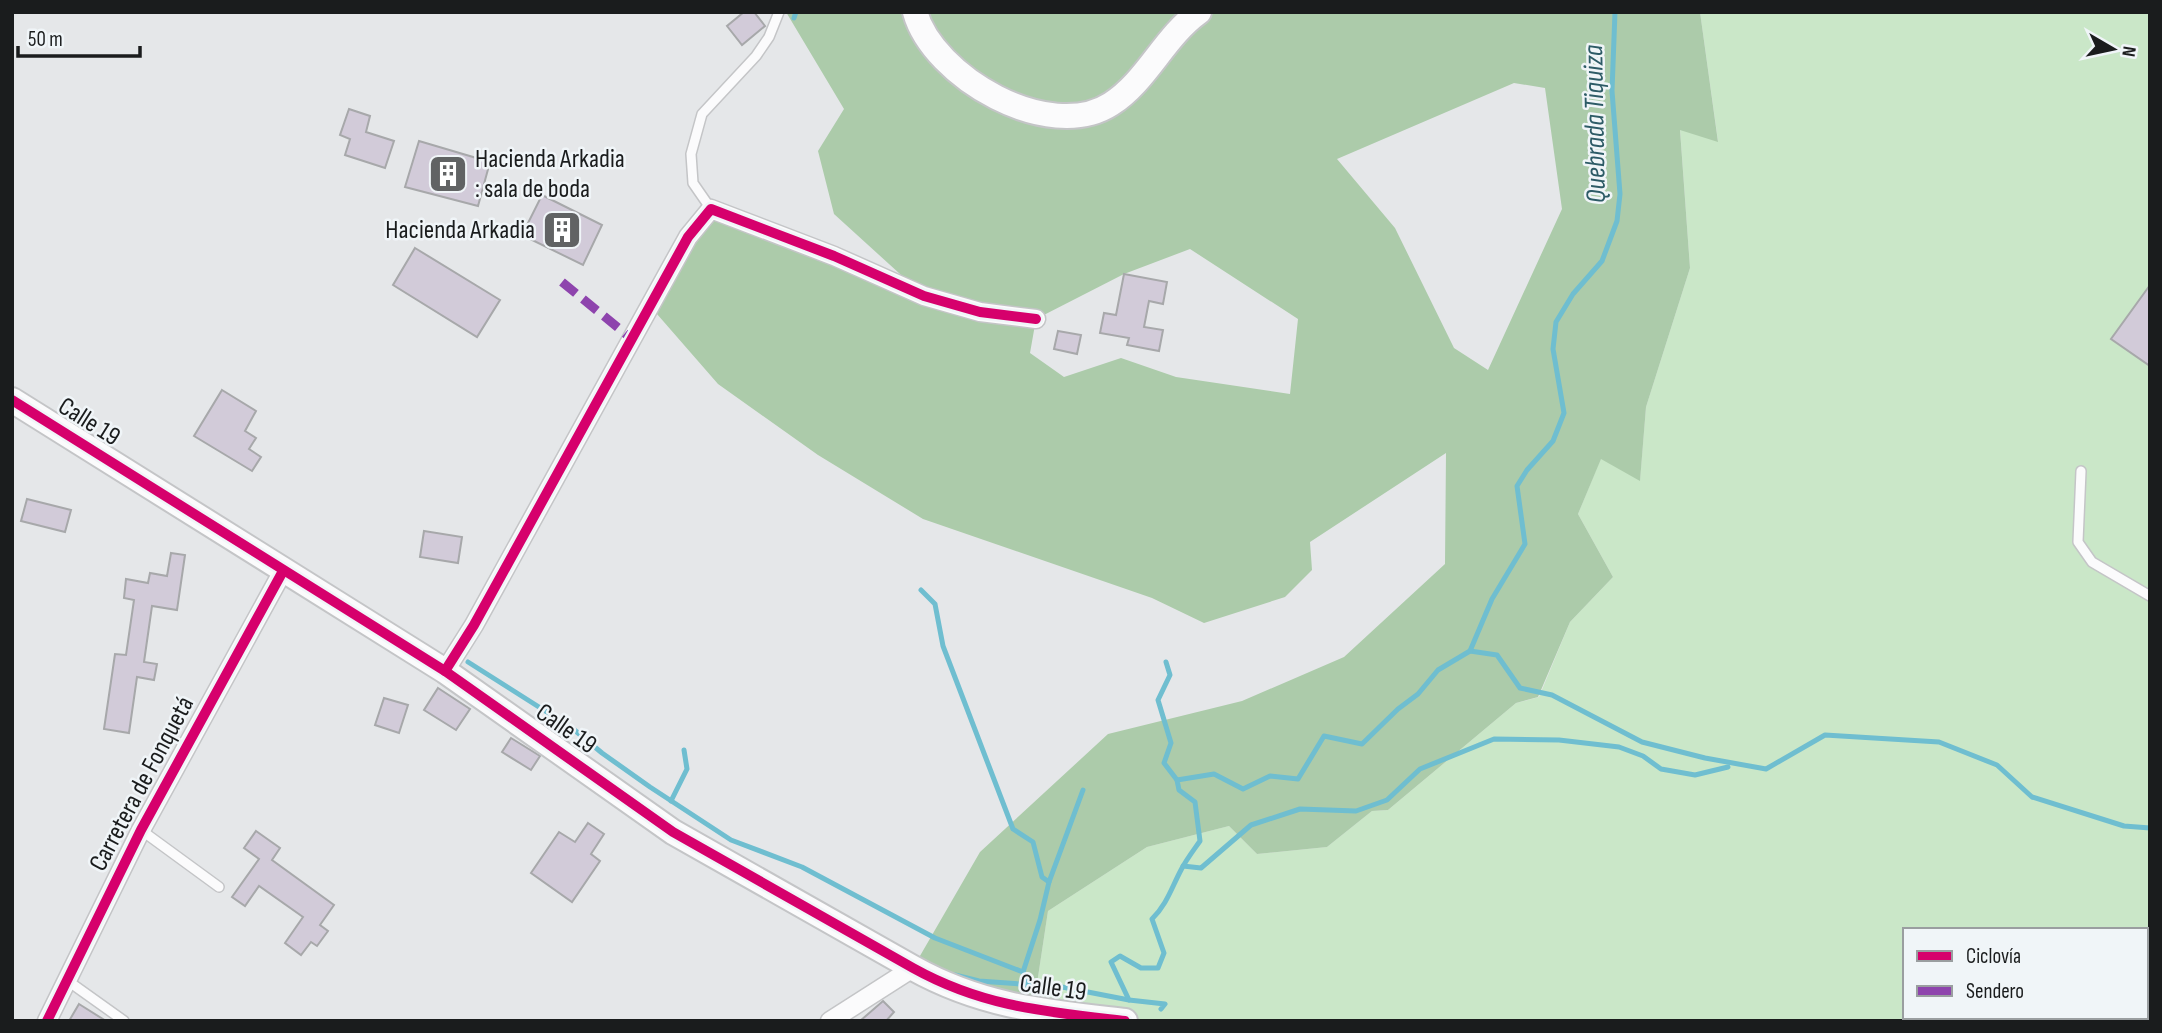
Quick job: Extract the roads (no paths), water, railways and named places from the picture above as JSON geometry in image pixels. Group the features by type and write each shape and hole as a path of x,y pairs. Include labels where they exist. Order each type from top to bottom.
{"street":[{"path":"915,12 918,24 942,56 963,76 996,98 1039,113 1068,117 1092,113 1110,105 1130,89 1183,24 1199,12"},
{"path":"446,671 688,237 710,209 834,256 924,296 980,312 1036,319"},
{"name":"Calle 19","path":"12,400 446,671 674,832 941,984 995,1002 1033,1010 1125,1021"},
{"name":"Carretera de Fonquetá","path":"47,1021 141,830 283,571"},
{"path":"830,1021 913,968"}],"lane":[{"path":"710,209 693,183 691,154 702,114 756,56 769,37 779,12"},
{"path":"2081,471 2078,542 2092,562 2150,596"},
{"path":"141,830 219,887"},
{"path":"68,981 124,1021"}],"waterway":[{"path":"794,18 796,12"},
{"name":"Quebrada Tiquiza","path":"1161,1009 1165,1004 1129,1000 1111,962 1120,956 1141,968 1158,968 1164,953 1152,919 1165,902 1183,866 1200,841 1195,802 1179,790 1177,780 1214,774 1243,789 1270,776 1298,779 1324,736 1362,744 1398,709 1418,694 1438,670 1470,651 1492,599 1525,544 1517,486 1527,470 1553,441 1564,413 1553,349 1556,322 1573,294 1602,261 1617,221 1620,194 1612,91 1615,12"},
{"path":"921,590 935,604 943,646 1013,829 1033,842 1042,877 1049,882 1023,972 1028,986"},
{"path":"1470,651 1497,655 1520,688 1552,695 1642,742 1705,758 1766,769 1825,735 1939,742 1997,765 2032,797 2124,826 2150,828"},
{"path":"468,662 572,728 650,787 731,840 802,867 935,938 1023,972"},
{"path":"1166,662 1170,675 1158,700 1171,743 1164,763 1177,780"},
{"path":"1183,866 1201,868 1251,825 1300,809 1356,811 1387,800 1420,769 1494,739 1559,740 1619,747 1643,756 1661,769 1695,775 1728,767"},
{"path":"671,801 687,769 684,750"},
{"path":"1049,882 1083,790"},
{"path":"955,975 979,981 1062,987 1129,1000"}],"place":[{"name":"Hacienda Arkadia : sala de boda","path":"448,174"},
{"name":"Hacienda Arkadia","path":"562,230"}]}
